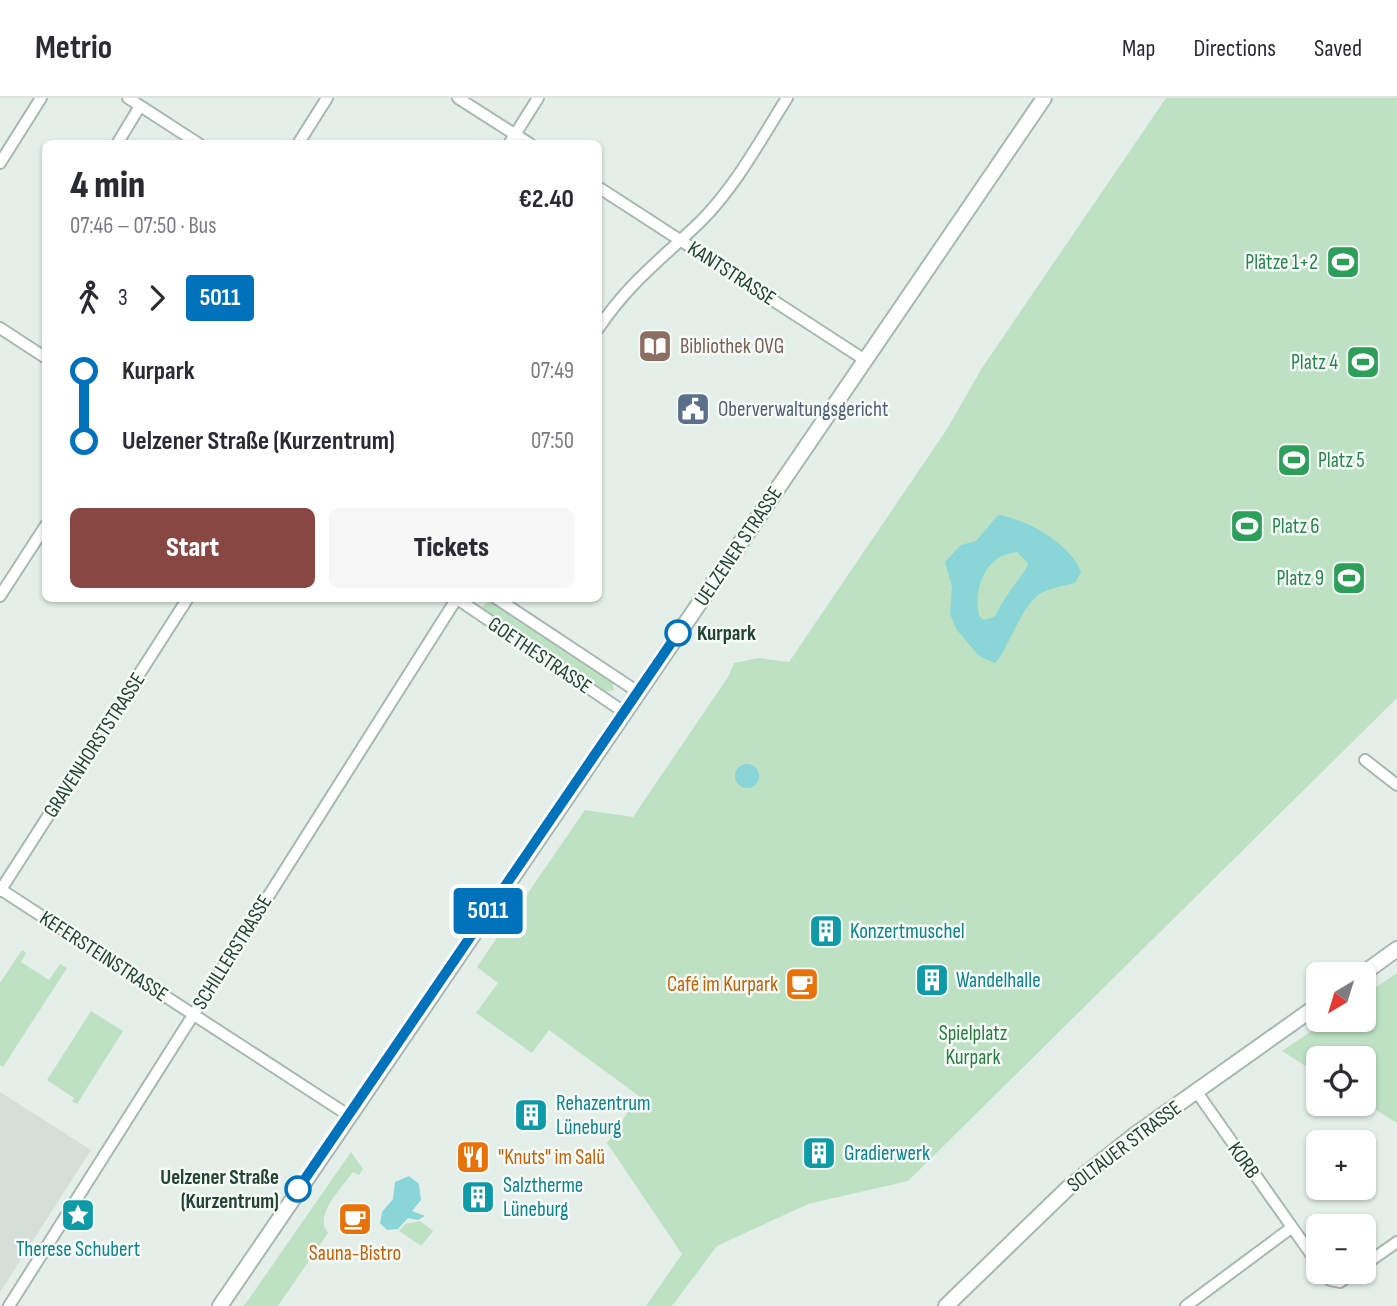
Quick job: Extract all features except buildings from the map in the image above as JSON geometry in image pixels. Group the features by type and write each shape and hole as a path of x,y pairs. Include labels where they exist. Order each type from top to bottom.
{"street":[{"path":"0,163 41,98"},
{"path":"128,98 193,140"},
{"path":"301,140 327,98"},
{"path":"458,98 512,139 538,98"},
{"path":"602,324 635,280 702,220 729,188 787,98"},
{"name":"UELZENER STRASSE","path":"220,1306 343,1112 638,692 1044,98"},
{"path":"119,140 140,106"},
{"name":"KANTSTRASSE","path":"602,190 865,360"},
{"path":"0,328 42,355"},
{"path":"0,596 42,531"},
{"name":"GRAVENHORSTSTRASSE","path":"0,890 185,602"},
{"name":"SCHILLERSTRASSE","path":"9,1306 454,602"},
{"name":"GOETHESTRASSE","path":"460,602 624,712"},
{"name":"GOETHESTRASSE","path":"502,602 638,692"},
{"path":"1365,760 1397,785"},
{"name":"KEFERSTEINSTRASSE","path":"0,890 343,1112"},
{"path":"1376,964 1397,949"},
{"name":"SOLTAUER STRASSE","path":"946,1306 1068,1188 1196,1091 1306,1013"},
{"name":"KORB","path":"1196,1091 1306,1248"},
{"path":"1186,1306 1291,1228"},
{"path":"1376,1257 1397,1242"}],"shaded area":[{"path":"0,1092 91,1150 0,1292"}],"green space":[{"name":"Kurpark","path":"1166,98 1397,98 1397,698 908,1181 808,1204 717,1246 672,1306 646,1306 682,1254 607,1143 639,1096 549,1030 532,1053 476,1013 498,983 477,967 585,810 633,817 728,677 734,663 759,658 789,662 947,429 982,368"},
{"path":"487,602 495,602 612,680 614,690 603,692 485,613 482,607"},
{"path":"22,950 26,953 21,962 49,980 60,964 67,968 3,1067 0,1065 0,983"},
{"path":"1397,973 1397,1123 1376,1110 1376,1046 1306,1046 1306,1066 1282,1051 1310,1032 1376,1032 1376,987"},
{"path":"91,1011 123,1031 77,1104 72,1101 74,1098 47,1080"},
{"path":"351,1152 363,1169 359,1175 353,1172 326,1210 324,1226 328,1233 278,1306 244,1306"},
{"path":"420,1221 433,1231 421,1246 399,1231 405,1224"}],"water":[{"path":"998,515 1009,517 1047,534 1068,552 1081,572 1075,583 1056,587 1038,595 1031,602 994,663 978,655 957,630 950,614 952,587 945,562 961,545 976,541","holes":["1017,552 1028,563 996,616 984,620 979,616 980,584 989,566 996,559"]},
{"path":"747,764 755,768 759,776 755,784 747,788 739,784 735,776 739,768"},
{"path":"409,1176 419,1184 421,1200 412,1211 425,1216 418,1220 408,1218 398,1229 387,1230 380,1223 382,1212 393,1199 395,1182"}],"bus line":[{"name":"5011","path":"298,1189 678,633"}],"place":[{"name":"Plätze 1+2","path":"1343,262"},
{"name":"Bibliothek OVG","path":"655,346"},
{"name":"Platz 4","path":"1363,362"},
{"name":"Oberverwaltungsgericht","path":"693,409"},
{"name":"Platz 5","path":"1294,460"},
{"name":"Platz 6","path":"1247,526"},
{"name":"Platz 9","path":"1349,578"},
{"name":"Kurpark","path":"678,633"},
{"name":"Konzertmuschel","path":"826,931"},
{"name":"Wandelhalle","path":"932,980"},
{"name":"Café im Kurpark","path":"802,984"},
{"name":"Rehazentrum Lüneburg","path":"531,1115"},
{"name":"Gradierwerk","path":"819,1153"},
{"name":"\"Knuts\" im Salü","path":"473,1157"},
{"name":"Uelzener Straße (Kurzentrum)","path":"298,1189"},
{"name":"Salztherme Lüneburg","path":"478,1197"},
{"name":"Therese Schubert","path":"78,1215"},
{"name":"Sauna-Bistro","path":"355,1219"}],"park label":[{"name":"Spielplatz Kurpark","path":"973,1045"}]}
